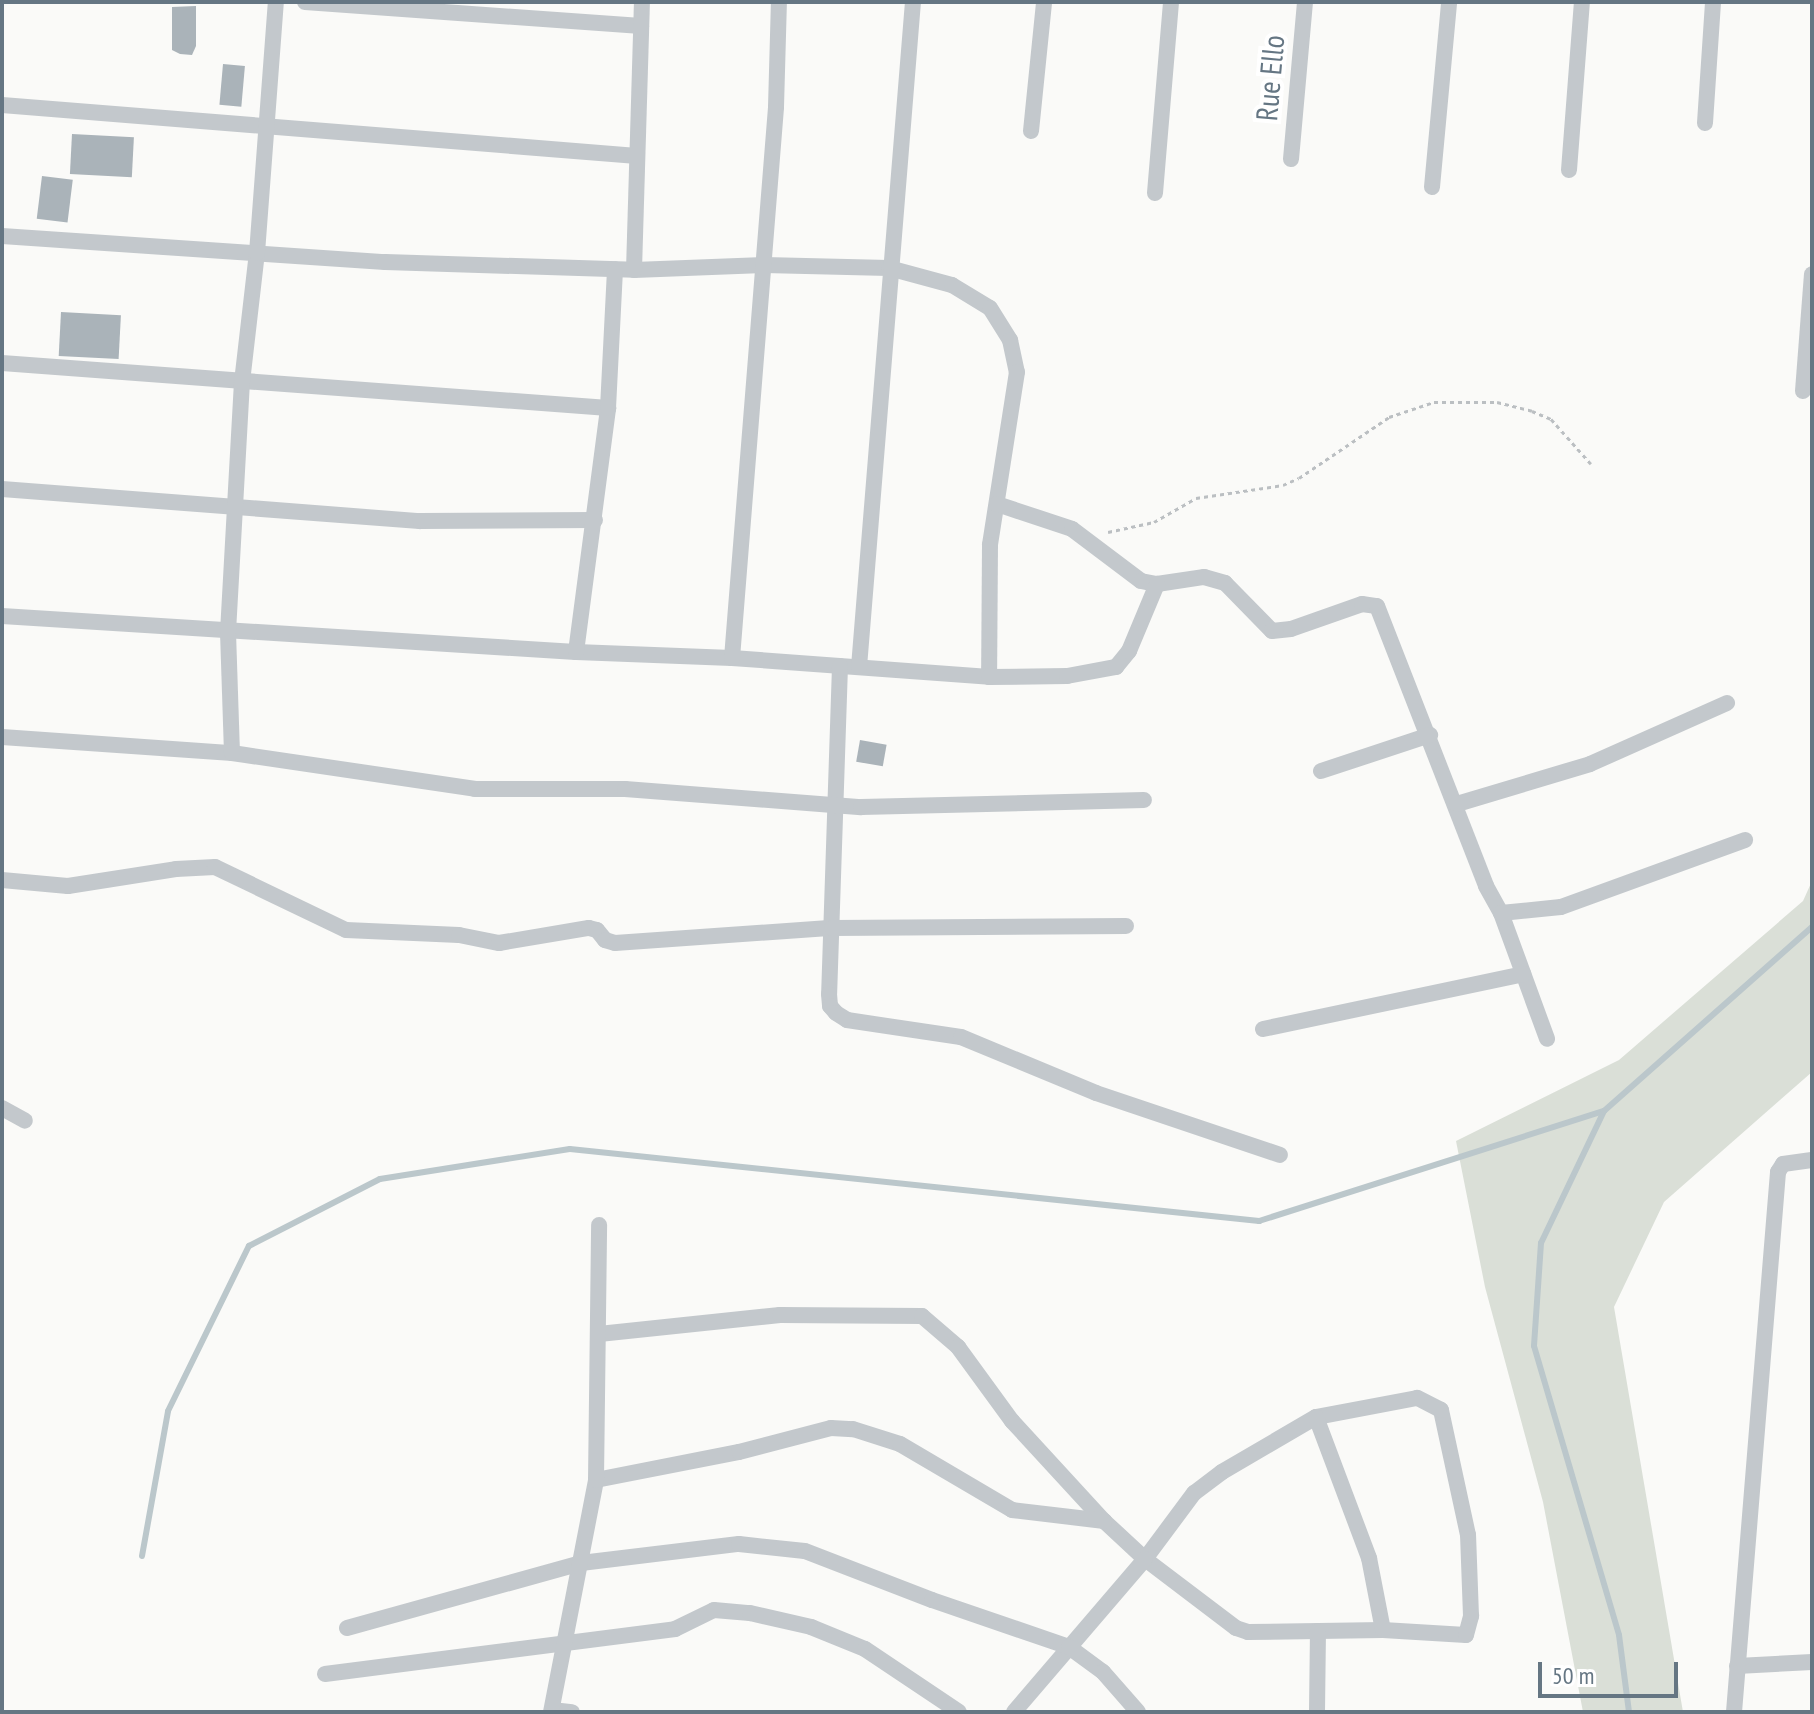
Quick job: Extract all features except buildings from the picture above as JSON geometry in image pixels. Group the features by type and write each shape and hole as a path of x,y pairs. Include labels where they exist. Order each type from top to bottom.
{"street":[{"path":"232,753 228,632 242,382 257,253 276,2"},
{"path":"305,2 641,26"},
{"path":"634,270 642,2"},
{"path":"732,658 764,265 779,2"},
{"path":"859,667 913,2"},
{"path":"1031,131 1044,2"},
{"path":"1155,193 1171,2"},
{"name":"Rue Ello","path":"1291,159 1305,2"},
{"path":"1432,187 1449,2"},
{"path":"1569,170 1582,2"},
{"path":"1705,123 1713,2"},
{"path":"2,105 637,156"},
{"path":"2,236 385,262 634,270 764,265 889,268 952,285 975,296 990,308 1010,340 1017,372 990,545 989,677"},
{"path":"576,652 608,408 615,269"},
{"path":"1803,391 1812,274"},
{"path":"2,363 608,408"},
{"path":"2,489 420,521 595,520"},
{"path":"997,504 1072,529 1130,575 1157,584 1204,577 1225,583 1272,631 1291,629 1362,604 1377,606 1457,804 1486,886 1501,913 1547,1039"},
{"path":"2,616 228,632 732,658 989,677 1067,676 1116,667 1129,651 1157,584"},
{"path":"840,666 830,1006 847,1020 961,1037 1096,1093 1280,1155"},
{"path":"1457,804 1590,764 1727,703"},
{"path":"1321,771 1430,735"},
{"path":"2,737 232,753 475,789 625,789 837,805 1144,800"},
{"path":"1501,913 1561,907 1745,840"},
{"path":"2,880 68,886 176,869 215,867 346,930 459,935 499,943 589,928 615,943 832,928 1126,926"},
{"path":"1263,1029 1523,974"},
{"path":"2,1108 25,1121"},
{"path":"1734,1712 1778,1172 1783,1164 1812,1160"},
{"path":"572,1712 551,1711 596,1480 599,1225"},
{"path":"599,1334 780,1315 922,1316 958,1347 1012,1421 1104,1521 1145,1559 1241,1631 1383,1630 1460,1637 1470,1628 1468,1535 1441,1410 1417,1398 1316,1417 1222,1472 1194,1493 1145,1559 1014,1712"},
{"path":"1316,1417 1369,1558 1383,1630"},
{"path":"596,1480 739,1452 831,1428 853,1429 900,1444 1012,1510 1104,1521"},
{"path":"347,1628 581,1563 739,1544 805,1551 932,1600 1069,1647 1103,1672 1138,1712"},
{"path":"325,1674 675,1629 714,1610 750,1613 811,1627 865,1649 959,1712"},
{"path":"1317,1712 1318,1631"},
{"path":"1737,1666 1812,1662"}],"path":[{"path":"1072,529 1099,534 1125,529 1154,522 1196,498 1283,485 1299,478 1389,417 1434,402 1497,402 1532,411 1551,419 1591,464"}],"shaded area":[{"path":"1812,881 1812,1072 1664,1202 1614,1307 1683,1712 1583,1712 1543,1502 1485,1287 1456,1141 1619,1060 1803,901"}],"waterway":[{"path":"142,1556 168,1411 249,1246 380,1179 570,1149 1259,1221 1604,1111 1812,927"},
{"path":"1604,1111 1541,1243 1534,1346 1619,1635 1629,1712"}]}
